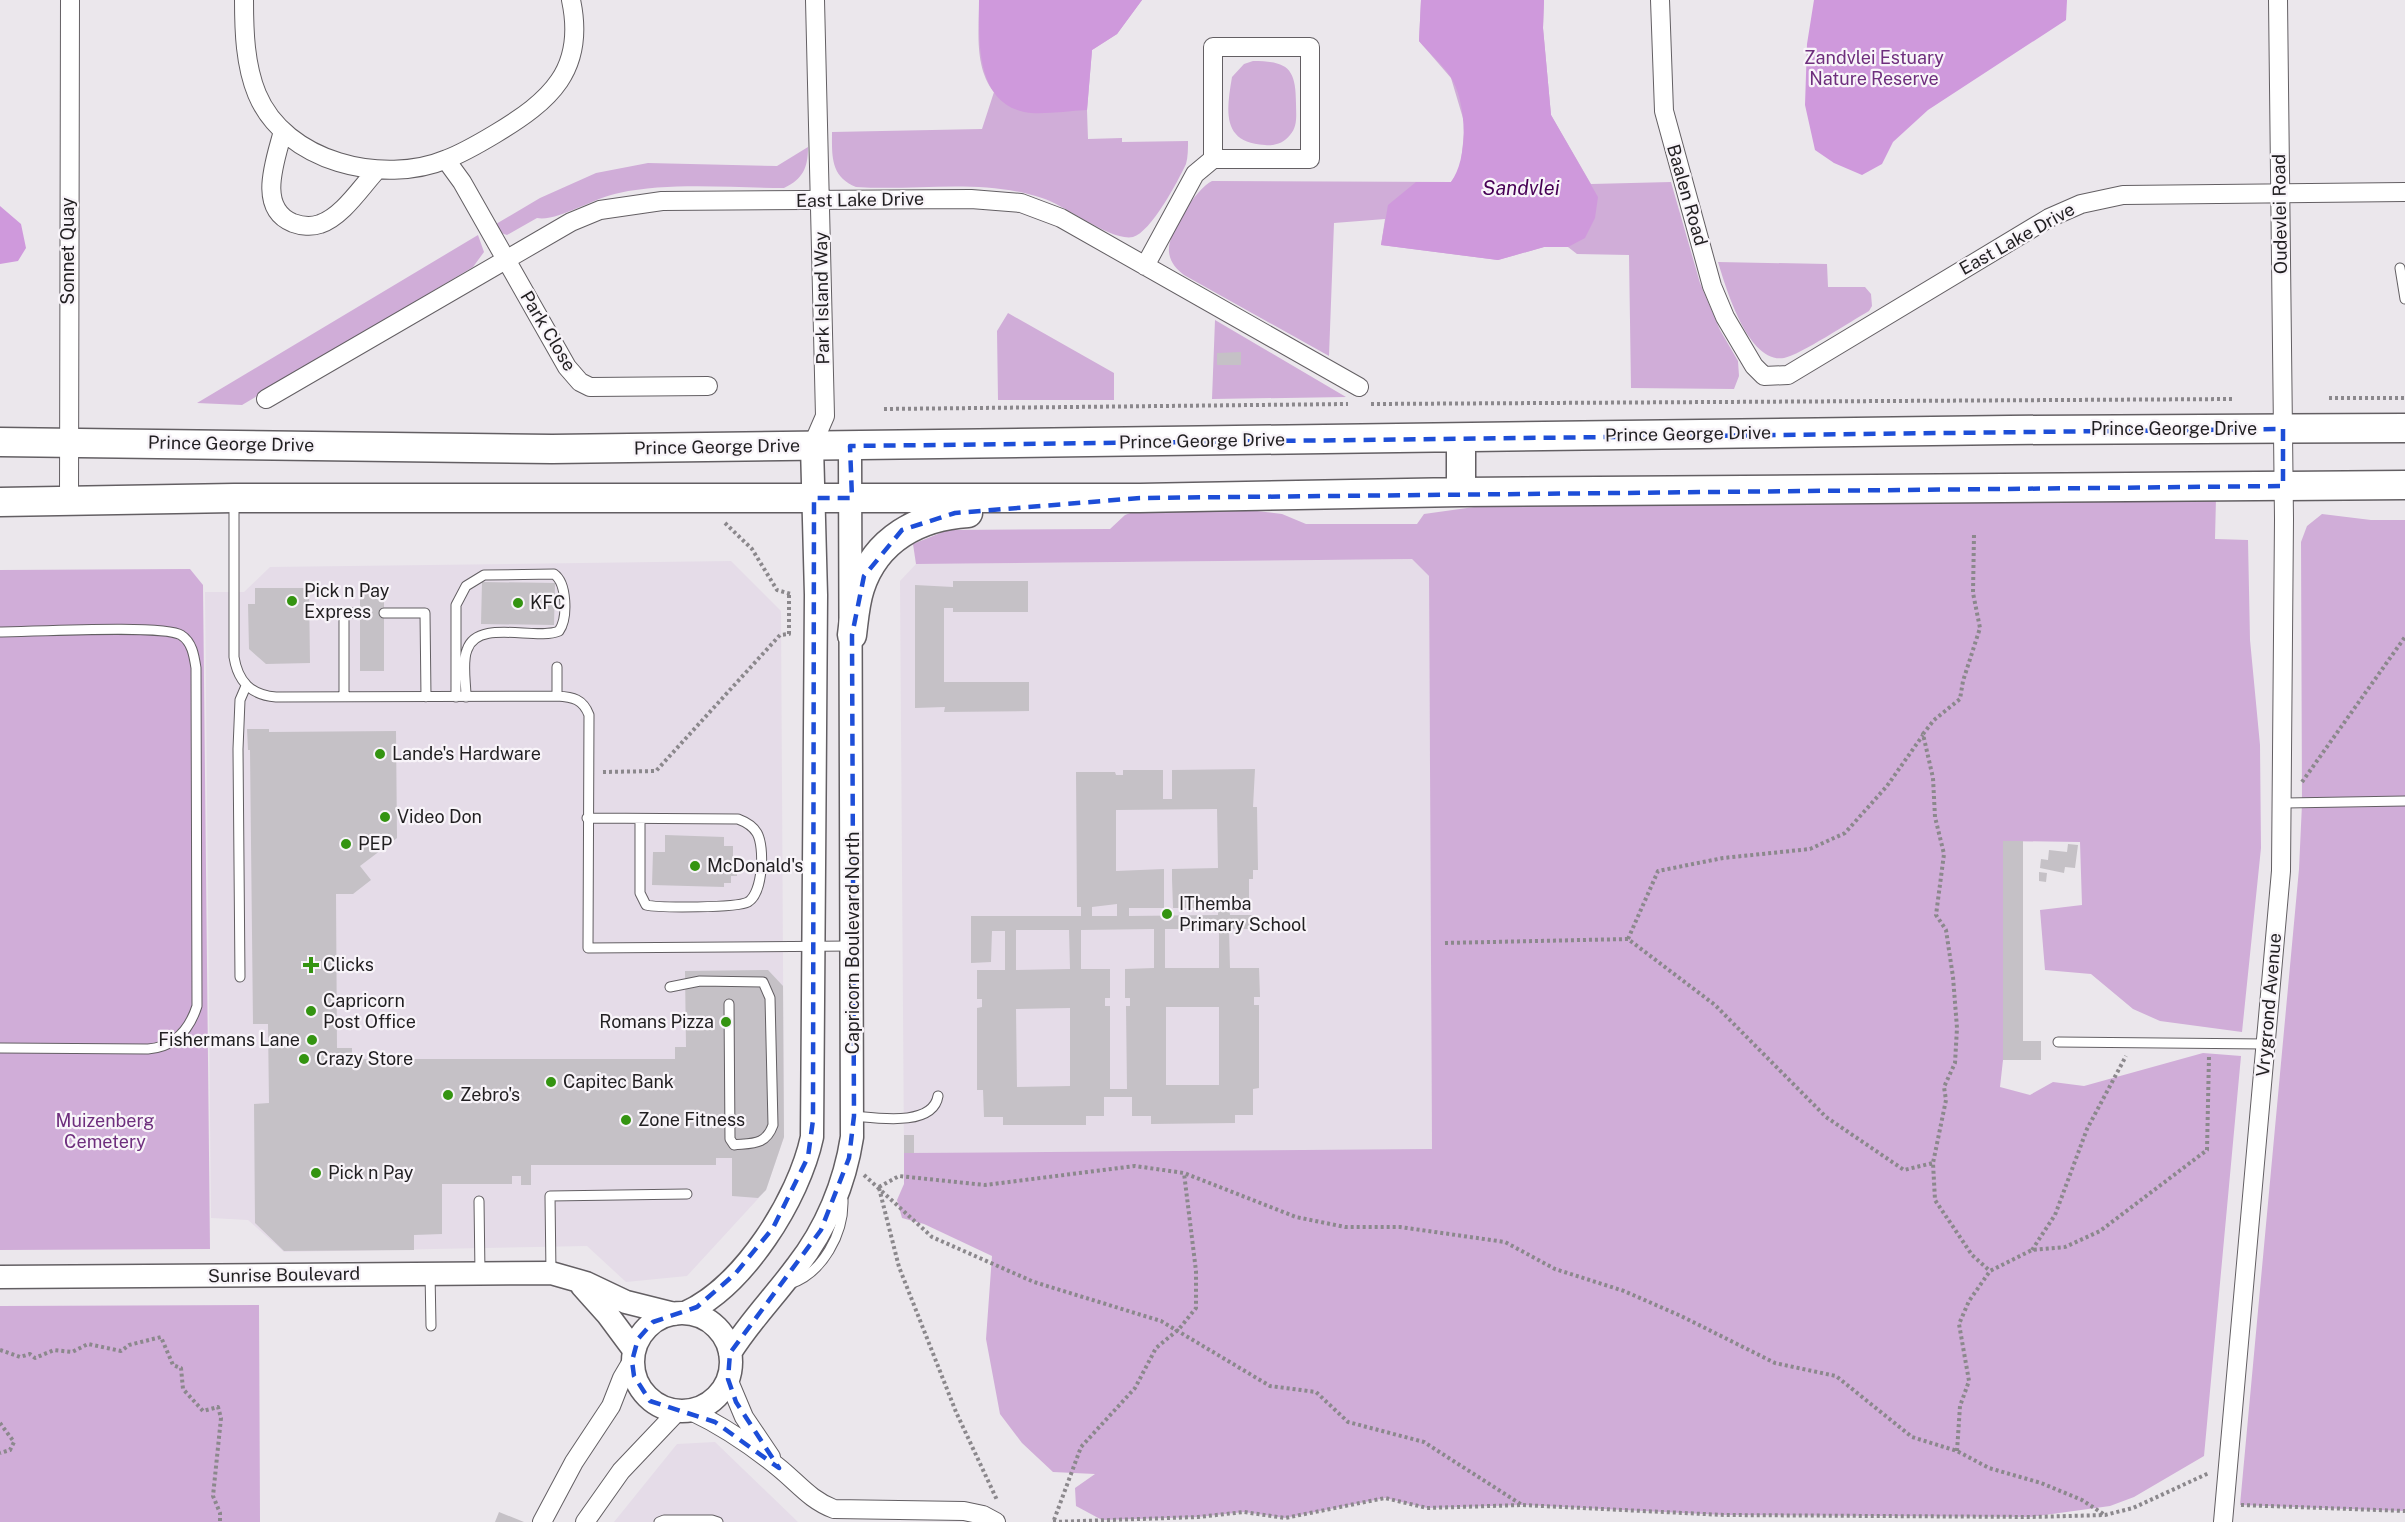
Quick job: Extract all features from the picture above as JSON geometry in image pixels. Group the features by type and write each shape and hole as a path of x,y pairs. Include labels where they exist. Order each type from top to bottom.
{"main road":[{"name":"Prince George Drive","path":"0,442 552,449 2405,428"},
{"path":"1461,438 1461,492"},
{"path":"0,502 234,498 1140,498 1461,492 2405,486"},
{"path":"852,634 859,590 871,564 895,536 919,522 955,513 1140,498"}],"street":[{"name":"Sonnet Quay","path":"69,501 70,0"},
{"path":"244,0 248,57 258,96 283,131 326,157 377,170 408,169 446,160 530,113 546,99 561,78 574,41 576,21 571,0"},
{"name":"Park Island Way","path":"812,446 825,416 815,0"},
{"name":"Baalen Road","path":"1660,0 1661,80 1667,122 1712,286 1725,317 1754,366 1764,376"},
{"name":"Oudevlei Road","path":"2278,0 2283,486"},
{"path":"1145,266 1195,174 1213,159 1310,159 1310,47 1213,47 1213,159"},
{"path":"283,131 272,180 271,196 276,209 291,222 302,226 321,224 343,207 377,170"},
{"name":"Park Close","path":"446,160 462,182 567,367 580,382 590,387 708,386"},
{"name":"East Lake Drive","path":"1764,376 1788,375 2049,218 2081,204 2123,195 2279,191 2405,192"},
{"name":"East Lake Drive","path":"266,399 571,222 600,210 662,201 971,199 1021,203 1061,218 1145,266 1358,398"},
{"path":"825,416 850,446"},
{"path":"542,1522 574,1462 611,1406 645,1330 653,1322 711,1298 735,1274 773,1228 787,1205 808,1157 813,1120 812,947 816,595 812,446"},
{"name":"Capricorn Boulevard North","path":"730,1353 758,1312 781,1287 821,1230 851,1176 849,1158 854,1116 850,446"},
{"name":"Vrygrond Avenue","path":"2223,1522 2281,871 2283,486"},
{"name":"Sunrise Boulevard","path":"0,1277 430,1273 560,1275 626,1302 679,1313"},
{"path":"560,1275 597,1302 633,1356 634,1376 640,1390 656,1405 684,1411 725,1428 779,1468 815,1502 834,1509 964,1511 983,1515 996,1522"},
{"path":"679,1313 698,1316 719,1330 730,1353 728,1379 744,1417 779,1468"},
{"path":"585,1522 621,1471 684,1411 714,1400 728,1379"}],"lane":[{"path":"2400,268 2405,300"},
{"path":"234,498 234,657 236,672 246,686 262,695 557,696 578,700 586,708 588,716 588,948 853,946"},
{"path":"554,573 563,582 562,626 559,631 488,633 476,638 466,650 461,697 455,612 459,596 466,586 484,575 554,573"},
{"path":"384,613 425,613 426,697"},
{"path":"344,696 344,614 360,614"},
{"path":"0,632 137,630 172,632 186,640 193,650 196,668 198,832 197,1006 193,1018 176,1040 161,1048 148,1049 0,1048"},
{"path":"557,667 557,696"},
{"path":"240,977 238,749 240,700 246,686"},
{"path":"2283,804 2405,801"},
{"path":"587,818 738,819 746,822 758,834 761,844 760,886 756,894 740,905 646,905 640,893 640,819"},
{"path":"670,987 700,981 763,982 770,998 773,1125 770,1134 762,1142 734,1144 730,1139 729,1005"},
{"path":"2058,1042 2266,1044"},
{"path":"854,1116 903,1117 925,1114 935,1107 938,1096"},
{"path":"560,1275 550,1196 687,1194"},
{"path":"479,1201 480,1273"},
{"path":"430,1273 431,1326"},
{"path":"659,1522 664,1520 712,1520 718,1522"}],"path":[{"path":"884,409 1358,398 2234,399"},
{"path":"2329,398 2405,398"},
{"path":"717,518 730,526 752,549 777,590 797,594"},
{"path":"1628,939 1658,871 1723,858 1810,849 1845,833 1887,786 1934,720 1960,699 1963,681 1980,628 1973,593 1974,535"},
{"path":"588,772 656,771 780,635 789,634 789,594"},
{"path":"2302,782 2405,637"},
{"path":"1923,734 1933,778 1935,817 1944,854 1936,915 1946,930 1953,977 1956,1028 1955,1063 1944,1086 1946,1100 1933,1163 1935,1200 1972,1255 1990,1271"},
{"path":"1444,943 1628,939 1714,1005 1826,1118 1904,1170 1933,1163"},
{"path":"2032,1250 2055,1215 2087,1129 2134,1042"},
{"path":"1958,1451 1960,1406 1969,1381 1959,1324 1969,1301 1990,1271 2032,1250 2065,1247 2100,1231 2207,1150 2209,1043"},
{"path":"879,1187 899,1176 985,1185 1135,1166 1184,1173 1296,1216 1344,1227 1400,1227 1504,1242 1555,1269 1624,1291 1681,1316 1775,1363 1836,1376 1912,1437 1958,1451 1989,1468 2042,1483 2072,1496 2105,1515"},
{"path":"1184,1173 1196,1271 1196,1308 1179,1329 1156,1348 1135,1388 1082,1447 1053,1521 1198,1517 1244,1512 1285,1518 1385,1497 1427,1508 1522,1505 1724,1515 2031,1519 2105,1515 2133,1508 2208,1472"},
{"path":"851,1176 879,1187 932,1237 1034,1282 1179,1329 1270,1386 1316,1392 1348,1422 1424,1442 1522,1505"},
{"path":"879,1187 899,1267 956,1412 998,1503"},
{"path":"0,1350 20,1357 30,1354 35,1358 54,1350 72,1352 88,1344 121,1351 129,1345 161,1337 173,1365 181,1368 183,1389 203,1411 218,1407 221,1418 213,1496 220,1513 220,1522"},
{"path":"0,1423 14,1442 10,1449 0,1453"},
{"path":"2240,1505 2405,1511"}],"highlighted area":[{"path":"2283,429 2283,486 1140,498 955,513 902,530 864,576 852,635 854,1116 849,1158 821,1230 730,1353 728,1379 736,1402 779,1468 715,1422 650,1401 634,1376 632,1361 638,1339 653,1322 697,1307 735,1274 773,1228 808,1157 813,1120 814,498 852,498 850,446"}],"shaded area":[{"name":"IThemba Primary School","path":"1412,559 1429,576 1432,1150 904,1153 900,581 916,564"},
{"path":"731,561 781,611 784,1137 766,1190 687,1276 626,1282 587,1246 284,1252 248,1220 211,1218 205,592 244,592 270,567"},
{"path":"715,1442 798,1522 614,1522 677,1444"}],"green space":[{"path":"979,0 1142,0 1117,34 1092,50 1087,110 1088,139 1122,138 1122,142 1188,141 1187,161 1182,172 1156,216 1140,233 1133,237 1113,234 1052,202 1019,192 996,188 950,186 856,187 841,177 834,164 832,132 982,129 994,92 980,60"},
{"path":"1421,0 1544,0 1543,28 1551,115 1591,184 1671,182 1700,283 1720,330 1738,361 1739,376 1734,389 1631,388 1629,255 1577,254 1568,247 1544,247 1498,260 1381,245 1385,219 1334,223 1329,356 1184,275 1176,268 1169,252 1173,234 1191,202 1212,181 1451,182 1460,170 1465,125 1451,78 1419,41"},
{"path":"1253,61 1282,65 1288,69 1294,82 1296,116 1293,132 1288,138 1276,144 1251,143 1234,132 1230,123 1228,113 1232,77 1244,64"},
{"path":"808,147 803,172 796,181 784,188 701,186 639,190 609,195 565,213 537,218 507,235 501,233 496,224 540,198 596,173 648,163 777,166"},
{"path":"478,235 484,252 473,267 242,405 197,403"},
{"path":"1718,262 1827,264 1828,287 1865,287 1871,294 1872,306 1869,311 1802,351 1784,358 1771,357 1749,337 1740,322"},
{"path":"1008,313 1114,373 1114,400 998,400 997,331"},
{"path":"1215,320 1346,397 1212,399"},
{"path":"2216,498 2215,539 2248,540 2250,640 2260,745 2261,848 2242,1032 2160,1021 2133,1009 2091,974 2045,970 2040,910 2082,905 2080,842 2004,841 2003,1060 2000,1087 2030,1095 2053,1082 2084,1086 2203,1053 2241,1056 2204,1456 2134,1497 2110,1506 2031,1517 1724,1515 1522,1505 1427,1508 1385,1498 1285,1518 1244,1512 1198,1517 1102,1520 1076,1506 1075,1488 1095,1474 1053,1472 1022,1443 1000,1414 986,1339 992,1256 924,1224 902,1218 897,1200 904,1184 904,1153 1432,1149 1429,576 1412,559 916,564 913,544 948,530 1110,529 1125,515 1144,508 1223,507 1282,514 1306,524 1417,524 1424,514 1503,503"},
{"path":"2322,514 2371,520 2405,520 2405,1511 2240,1505 2299,869 2302,804 2301,542 2307,526"},
{"name":"Muizenberg Cemetery","path":"190,569 203,585 210,1249 0,1250 0,570"},
{"path":"259,1305 260,1522 0,1522 0,1306"}],"water":[{"path":"979,0 1142,0 1117,34 1092,50 1087,110 1031,113 1013,108 999,99 990,86 981,53"},
{"name":"Sandvlei","path":"1421,0 1544,0 1543,28 1551,115 1598,197 1595,218 1585,238 1568,247 1544,247 1498,260 1381,245 1388,205 1416,182 1451,182 1461,159 1464,129 1460,100 1450,76 1419,41"},
{"name":"Zandvlei Estuary Nature Reserve","path":"1814,0 2067,0 2066,20 1928,110 1893,142 1882,164 1862,175 1834,163 1815,150 1805,105 1807,44"},
{"path":"0,206 21,224 26,248 18,261 0,264"}],"building":[{"path":"1241,352 1241,365 1217,365 1217,353"},
{"path":"953,581 1028,581 1028,612 953,612 953,608 944,608 944,682 1029,682 1029,711 944,712 945,707 915,708 915,585 953,587"},
{"name":"KFC","path":"482,582 555,583 554,625 481,624"},
{"path":"360,585 384,585 384,671 360,671"},
{"path":"255,588 309,588 310,663 266,664 249,649 248,604 255,604"},
{"path":"247,729 269,729 269,732 396,731 397,838 360,866 371,880 353,894 336,894 337,1048 352,1048 352,1059 675,1059 675,1047 686,1047 685,971 768,970 783,986 784,1137 766,1190 758,1198 732,1196 732,1158 716,1158 716,1165 531,1165 531,1185 521,1185 521,1176 512,1176 512,1184 442,1184 442,1234 414,1235 414,1250 284,1251 255,1223 254,1104 269,1103 268,1024 253,1024 250,750 248,750"},
{"path":"1255,769 1253,807 1257,807 1258,870 1253,870 1253,879 1249,879 1249,908 1229,908 1230,915 1255,915 1255,929 1229,929 1230,968 1259,968 1260,997 1254,997 1254,1005 1259,1005 1259,1088 1253,1089 1253,1115 1235,1115 1235,1123 1151,1124 1151,1116 1132,1116 1132,1097 1104,1097 1104,1116 1086,1116 1086,1125 1003,1125 1003,1117 984,1117 983,1090 977,1090 977,1008 982,1007 982,999 977,999 977,970 1005,970 1005,931 992,931 991,962 971,963 971,916 1081,916 1081,907 1077,907 1076,772 1115,772 1116,775 1123,775 1123,770 1163,770 1163,799 1172,799 1172,770","holes":["1217,809 1218,868 1172,869 1172,879 1173,908 1218,908 1218,915 1129,916 1129,908 1164,908 1164,869 1116,871 1116,810","1117,904 1117,916 1092,916 1092,907","1154,929 1154,968 1125,969 1125,998 1130,998 1130,1006 1126,1006 1127,1089 1110,1089 1110,1006 1105,1006 1105,998 1110,998 1110,969 1081,969 1081,930","1165,929 1219,929 1219,968 1165,968","1016,930 1069,930 1070,969 1016,970","1166,1007 1219,1007 1219,1085 1166,1085","1070,1008 1070,1086 1017,1087 1016,1009"]},
{"name":"McDonald's","path":"665,835 724,837 724,846 733,846 733,857 737,857 737,876 731,876 731,883 724,883 724,887 652,885 653,852 665,852"},
{"path":"2003,841 2023,841 2023,1041 2041,1041 2041,1060 2003,1060"},
{"path":"2068,844 2078,845 2075,868 2065,867 2064,873 2040,868 2041,859 2048,860 2049,850 2067,852"},
{"path":"2039,872 2047,873 2046,882 2039,881"},
{"path":"904,1135 914,1135 914,1153 904,1153"},
{"path":"499,1512 524,1522 495,1522"}],"place":[{"name":"Pick n Pay Express","path":"292,601"},
{"name":"KFC","path":"518,603"},
{"name":"Lande's Hardware","path":"380,754"},
{"name":"Video Don","path":"385,817"},
{"name":"PEP","path":"346,844"},
{"name":"McDonald's","path":"695,866"},
{"name":"IThemba Primary School","path":"1167,914"},
{"name":"Clicks","path":"311,965"},
{"name":"Capricorn Post Office","path":"311,1011"},
{"name":"Romans Pizza","path":"726,1022"},
{"name":"Fishermans Lane","path":"312,1040"},
{"name":"Crazy Store","path":"304,1059"},
{"name":"Capitec Bank","path":"551,1082"},
{"name":"Zebro's","path":"448,1095"},
{"name":"Zone Fitness","path":"626,1120"},
{"name":"Pick n Pay","path":"316,1173"}]}
